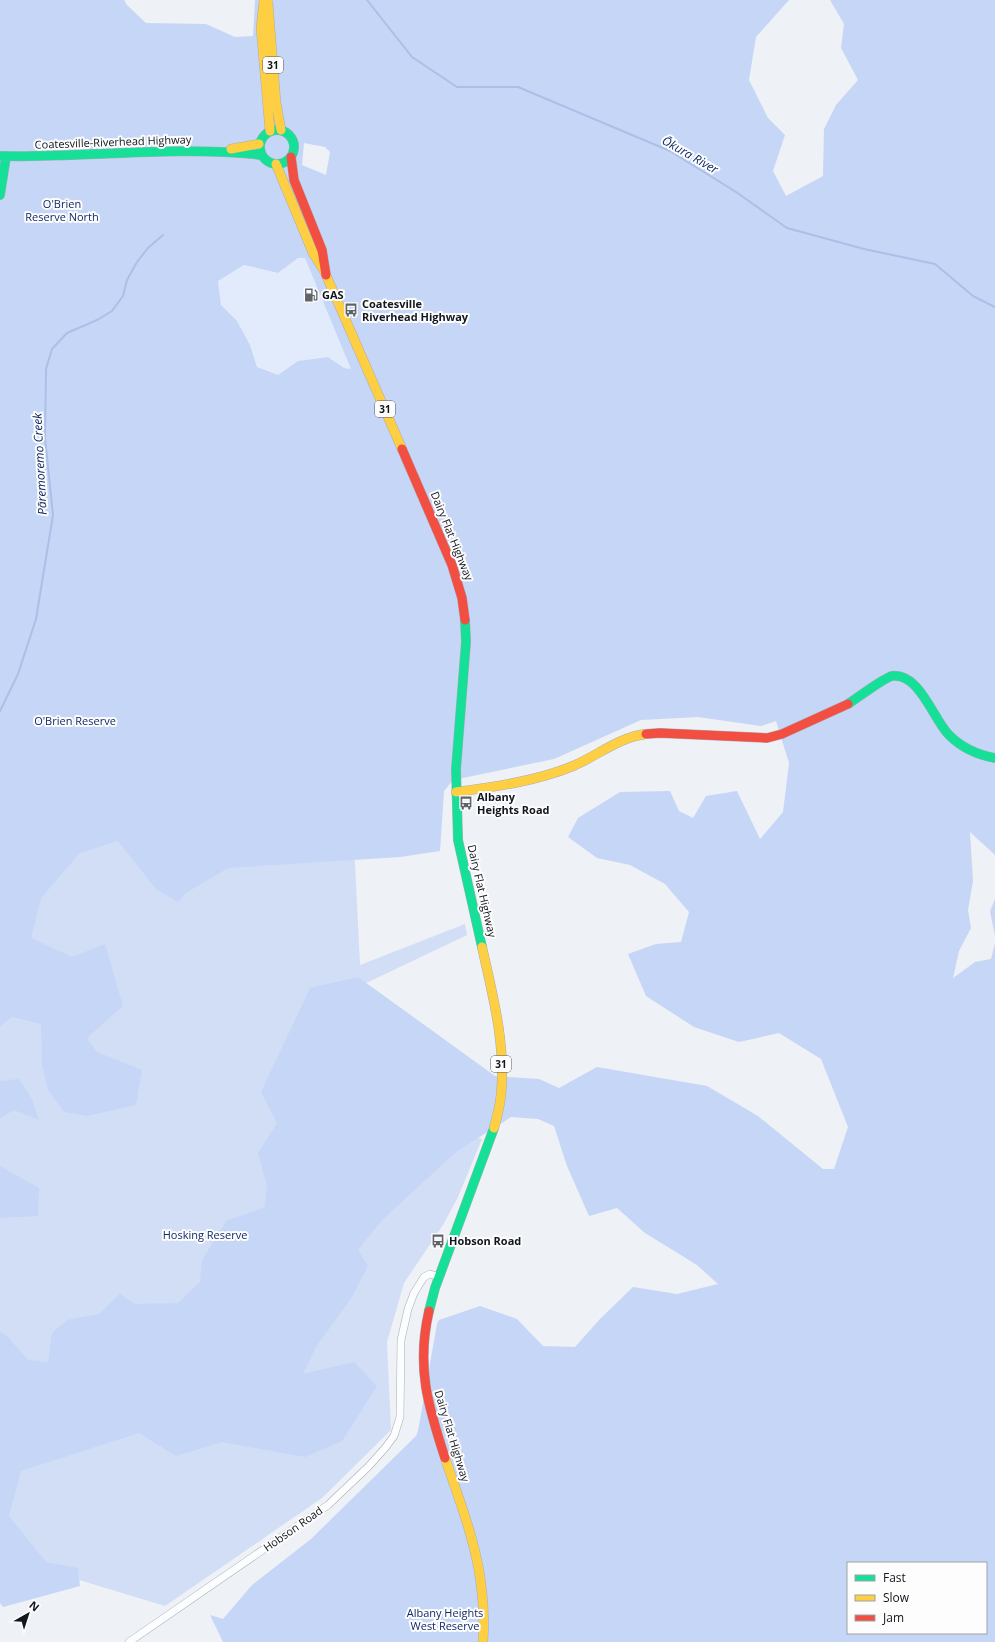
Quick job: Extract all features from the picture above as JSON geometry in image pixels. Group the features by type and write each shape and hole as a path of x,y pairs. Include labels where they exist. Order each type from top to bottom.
{"main road":[{"path":"264,0 261,28 270,131"},
{"name":"31","path":"268,0 276,103 281,130"},
{"path":"281,130 286,132 294,141 294,152 291,158 287,161 276,164 270,163 262,155 259,144 261,139 270,131 281,130"},
{"name":"Coatesville-Riverhead Highway","path":"228,151 239,147 259,144"},
{"name":"Coatesville-Riverhead Highway","path":"3,157 228,151 262,155"},
{"path":"0,195 3,157"},
{"name":"Dairy Flat Highway","path":"291,158 294,180 325,258 325,272 452,564 466,617 466,642 456,769 458,840 497,1014 501,1050 501,1095 494,1130 430,1305 423,1347 424,1377 430,1412 479,1564 484,1606 483,1642"},
{"path":"276,164 313,253 325,272"},
{"path":"456,792 493,787 543,776 573,766 620,742 641,735 666,733 760,738 782,734 842,708 891,676 900,676 913,682 939,724 954,741 970,751 995,758"}],"street":[{"name":"Hobson Road","path":"128,1642 328,1504 368,1467 385,1448 394,1436 400,1417 401,1340 408,1309 414,1293 424,1277 428,1274 440,1277"}],"shaded area":[{"path":"298,258 305,258 352,369 344,368 328,357 298,361 278,375 257,367 250,345 237,321 221,305 218,281 244,265 278,273"}],"green space":[{"path":"0,0 124,0 127,5 146,23 206,24 235,37 253,36 255,0 789,0 756,37 749,80 768,118 785,135 773,171 786,196 823,176 824,129 836,105 858,80 841,48 844,24 830,0 995,0 995,855 970,832 973,881 968,910 971,928 959,951 953,978 975,962 991,959 995,943 995,1642 223,1642 210,1615 223,1619 252,1585 311,1539 416,1436 439,1320 480,1306 517,1319 543,1346 575,1347 600,1319 633,1287 677,1294 718,1284 697,1265 645,1233 617,1208 589,1216 567,1166 554,1126 538,1119 511,1117 456,1152 381,1221 358,1250 368,1266 352,1297 316,1347 303,1374 354,1362 377,1386 342,1441 305,1457 222,1442 176,1456 139,1433 21,1471 9,1516 46,1562 78,1568 80,1586 3,1607 0,1603 0,1332 7,1336 28,1360 48,1362 52,1333 67,1320 99,1314 120,1294 135,1304 178,1303 200,1282 202,1260 226,1221 265,1207 267,1186 258,1153 277,1123 261,1092 310,988 358,977 495,1076 539,1079 559,1088 597,1067 707,1086 758,1116 823,1169 834,1169 848,1127 821,1059 779,1033 739,1042 694,1027 646,996 628,954 656,944 681,942 689,912 665,884 630,865 597,858 568,837 578,818 620,792 670,791 679,811 693,818 706,796 737,791 760,839 783,812 789,763 776,721 761,726 698,717 641,720 554,759 453,780 444,791 440,851 400,857 228,868 186,893 178,902 156,889 118,841 80,853 41,898 31,938 72,957 105,944 123,1006 87,1038 97,1052 142,1070 136,1105 87,1116 64,1112 48,1090 42,1064 41,1024 12,1017 0,1026","holes":["304,143 325,147 330,152 326,175 302,165","298,258 305,258 351,369 344,368 328,357 298,361 278,375 257,367 250,345 237,321 221,305 218,281 244,265 278,273"]},
{"name":"Hosking Reserve","path":"0,730 352,804 360,965 465,924 467,935 360,986 364,1106 482,1139 458,1197 443,1225 404,1283 387,1342 391,1430 322,1498 165,1606 0,1556"},
{"path":"995,899 995,936 990,911"},
{"path":"19,1079 32,1099 39,1120 14,1110 0,1118 0,1081"},
{"path":"0,1166 39,1188 38,1216 0,1218"}],"waterway":[{"name":"Ōkura River","path":"367,0 412,57 457,87 518,87 670,151 736,192 787,228 864,249 935,264 973,296 995,307"},
{"name":"Pāremoremo Creek","path":"0,711 18,674 36,619 53,515 45,438 46,369 52,349 67,333 97,320 112,311 123,296 127,280 137,262 148,248 163,235"}],"traffic: fast":[{"path":"280,130 287,132 292,137 294,147 292,157 287,162 274,164 267,162 262,157 260,144 262,137 267,132 280,130"},
{"path":"0,156 164,151 229,152 262,155"},
{"path":"0,195 6,157"},
{"path":"465,620 466,642 456,769 458,840 482,947"},
{"path":"848,704 888,677 902,677 918,689 943,728 954,740 970,750 995,758"},
{"path":"429,1311 435,1288 494,1128"}],"traffic: slow":[{"path":"264,0 261,28 270,131"},
{"path":"268,3 276,103 281,130"},
{"path":"231,149 259,144"},
{"path":"276,164 313,253 325,272"},
{"path":"326,275 402,449"},
{"path":"456,792 500,786 545,776 582,762 617,743 646,734"},
{"path":"482,947 498,1021 502,1058 501,1095 494,1128"},
{"path":"445,1458 468,1525 477,1559 483,1606 483,1642"}],"traffic: jam":[{"path":"291,157 294,180 322,250 326,275"},
{"path":"402,449 452,565 462,598 465,620"},
{"path":"646,734 660,733 767,738 782,734 848,704"},
{"path":"429,1311 425,1331 424,1368 429,1403 445,1458"}],"place":[{"name":"GAS","path":"311,295"},
{"name":"Coatesville Riverhead Highway","path":"351,310"},
{"name":"Albany Heights Road","path":"466,803"},
{"name":"Hobson Road","path":"438,1241"}],"park label":[{"name":"O'Brien Reserve North","path":"62,210"},
{"name":"O'Brien Reserve","path":"75,721"},
{"name":"Albany Heights West Reserve","path":"445,1619"}]}
